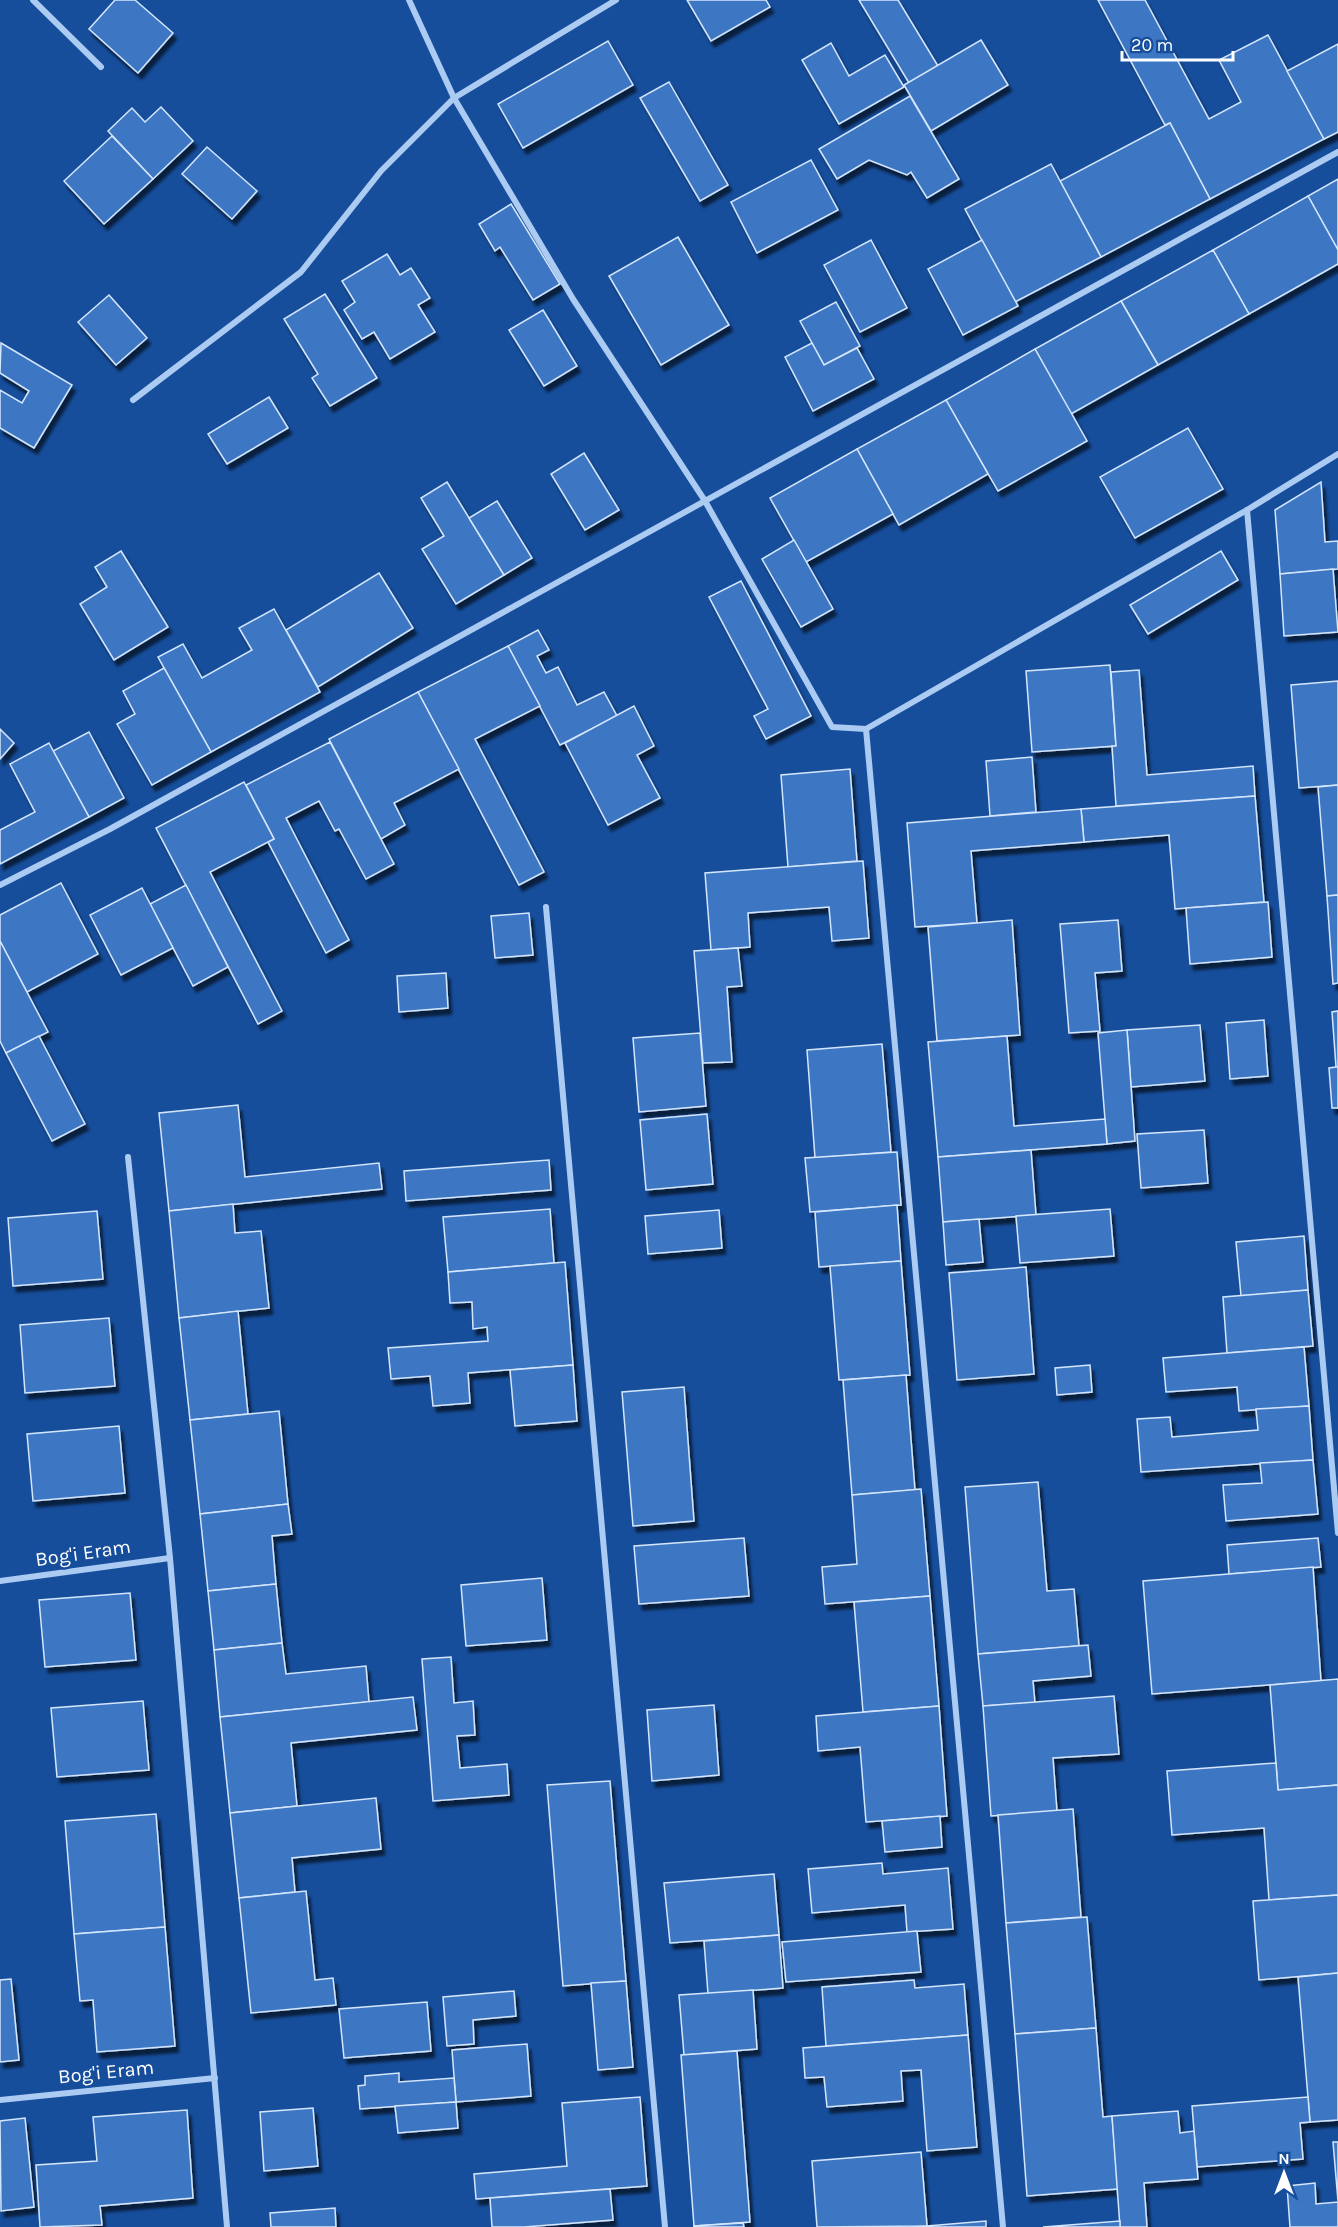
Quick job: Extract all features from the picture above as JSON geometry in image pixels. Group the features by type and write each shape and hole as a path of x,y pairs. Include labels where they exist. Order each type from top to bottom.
{"street":[{"path":"33,0 101,67"},
{"path":"409,0 454,98 573,299 705,501 832,727 867,729 1246,510 1338,454"},
{"path":"133,400 300,272 381,171 454,98 616,0"},
{"path":"0,885 110,830 1338,152"},
{"path":"1246,510 1338,1533"},
{"path":"867,729 1002,2227"},
{"path":"546,907 665,2227"},
{"path":"128,1156 170,1558 227,2227"},
{"name":"Bog'i Eram","path":"0,1581 170,1558"},
{"name":"Bog'i Eram","path":"0,2100 215,2078"}],"building":[{"path":"115,0 135,0 173,33 138,73 89,29"},
{"path":"687,0 766,0 770,7 711,41"},
{"path":"859,0 898,0 938,66 909,83"},
{"path":"1098,0 1145,0 1209,119 1241,102 1219,60 1268,35 1324,139 1210,199 1170,123 1165,125"},
{"path":"981,40 1008,85 931,131 904,85"},
{"path":"608,41 633,85 523,148 498,104"},
{"path":"831,43 849,76 885,55 904,87 839,124 802,60"},
{"path":"1338,44 1338,132 1324,139 1287,71"},
{"path":"669,82 728,185 700,201 640,98"},
{"path":"910,96 959,179 927,198 911,172 907,175 869,160 837,179 819,149"},
{"path":"161,107 193,141 153,179 108,131 132,108 145,122"},
{"path":"1170,123 1210,199 1101,257 1060,181"},
{"path":"112,136 153,179 104,224 64,181"},
{"path":"207,147 257,191 232,219 182,174"},
{"path":"811,160 838,210 757,253 731,202"},
{"path":"1051,164 1101,257 1015,302 965,209"},
{"path":"1338,179 1338,250 1308,196"},
{"path":"1308,196 1338,250 1338,264 1249,314 1213,250"},
{"path":"511,204 560,284 533,300 500,247 495,251 479,224"},
{"path":"678,237 729,325 661,365 609,276"},
{"path":"871,240 907,308 860,332 824,265"},
{"path":"982,240 1018,306 963,335 928,269"},
{"path":"1213,250 1249,314 1158,365 1121,301"},
{"path":"387,254 400,275 411,268 430,298 418,305 435,332 390,359 374,332 362,339 344,310 355,302 342,281"},
{"path":"325,294 377,378 330,406 312,378 318,374 284,319"},
{"path":"109,295 147,338 116,365 78,322"},
{"path":"1121,301 1158,365 1071,414 1035,349"},
{"path":"836,302 860,346 824,365 800,321"},
{"path":"543,310 577,366 544,386 509,330"},
{"path":"1,343 72,385 34,448 0,428 0,390 22,403 29,391 0,373"},
{"path":"812,343 824,365 857,348 874,379 813,411 785,357"},
{"path":"1035,349 1087,441 998,491 946,400"},
{"path":"269,397 288,428 227,464 208,434"},
{"path":"946,400 988,474 899,525 857,449"},
{"path":"1188,428 1223,489 1135,538 1100,477"},
{"path":"857,449 893,514 806,562 770,498"},
{"path":"584,453 619,510 585,530 551,474"},
{"path":"447,482 504,575 456,604 422,549 444,536 421,498"},
{"path":"1321,482 1325,542 1338,541 1338,569 1280,574 1275,510"},
{"path":"497,501 532,558 504,575 469,518"},
{"path":"794,540 833,609 801,627 762,559"},
{"path":"121,551 168,627 114,660 80,604 107,587 95,567"},
{"path":"1221,551 1238,580 1148,634 1130,605"},
{"path":"1333,569 1338,632 1284,636 1280,574"},
{"path":"379,573 413,628 318,687 286,630"},
{"path":"741,581 811,716 766,739 754,716 768,709 709,597"},
{"path":"274,609 320,692 211,752 158,657 183,644 202,678 252,650 239,628"},
{"path":"538,630 549,650 537,656 546,673 558,667 577,705 604,692 617,716 560,745 508,646"},
{"path":"508,646 540,706 475,739 544,872 519,885 418,692"},
{"path":"1110,665 1116,746 1032,752 1026,671"},
{"path":"164,668 211,752 152,785 117,724 135,714 123,691"},
{"path":"1139,670 1147,775 1253,766 1255,796 1116,806 1112,746 1116,746 1111,672"},
{"path":"1338,681 1338,785 1299,788 1291,685"},
{"path":"418,692 459,769 394,803 405,825 381,839 329,739"},
{"path":"634,706 654,746 637,755 660,798 608,825 565,743"},
{"path":"0,729 14,743 0,759"},
{"path":"89,732 124,798 89,817 53,751"},
{"path":"330,742 394,864 366,879 339,829 335,831 319,801 286,818 349,940 326,953 268,842 274,839 246,785"},
{"path":"49,743 89,817 0,864 0,830 35,812 10,764"},
{"path":"1032,757 1036,812 990,816 986,761"},
{"path":"850,769 857,861 788,867 781,775"},
{"path":"244,782 274,839 210,872 282,1011 258,1024 156,828"},
{"path":"1338,785 1338,895 1327,896 1318,787"},
{"path":"1255,796 1264,902 1175,909 1169,835 1084,842 1081,809"},
{"path":"1081,809 1084,842 971,851 977,923 915,927 907,823"},
{"path":"863,861 869,938 832,941 829,907 748,913 750,947 711,950 705,873"},
{"path":"61,883 98,954 27,992 0,941 0,915"},
{"path":"186,885 228,967 193,986 150,904"},
{"path":"142,888 173,948 121,975 90,915"},
{"path":"1338,895 1338,983 1333,984 1327,896"},
{"path":"1268,902 1272,957 1190,964 1186,908"},
{"path":"529,913 533,955 495,958 491,916"},
{"path":"1012,920 1020,1035 937,1041 928,927"},
{"path":"1118,920 1122,971 1095,973 1100,1031 1069,1033 1060,924"},
{"path":"0,941 48,1032 6,1053 0,1041"},
{"path":"738,948 742,986 727,987 732,1062 703,1063 694,951"},
{"path":"446,973 448,1008 399,1012 397,976"},
{"path":"1338,1011 1338,1067 1336,1067 1332,1012"},
{"path":"1264,1020 1268,1076 1230,1079 1226,1023"},
{"path":"1200,1025 1205,1081 1131,1087 1127,1030"},
{"path":"1127,1030 1135,1141 1107,1144 1098,1033"},
{"path":"700,1033 706,1106 639,1112 633,1038"},
{"path":"39,1036 85,1124 52,1141 6,1053"},
{"path":"1007,1036 1014,1126 1105,1119 1107,1144 938,1157 928,1042"},
{"path":"882,1044 891,1152 815,1158 807,1050"},
{"path":"1338,1067 1338,1108 1332,1108 1329,1068"},
{"path":"238,1105 245,1177 379,1163 382,1189 169,1211 159,1113"},
{"path":"707,1114 713,1184 646,1190 640,1120"},
{"path":"1204,1130 1208,1183 1141,1188 1137,1134"},
{"path":"1031,1150 1036,1215 943,1222 938,1157"},
{"path":"897,1152 901,1205 810,1212 805,1158"},
{"path":"549,1160 551,1190 406,1201 404,1171"},
{"path":"233,1204 235,1233 261,1231 269,1308 179,1318 169,1211"},
{"path":"897,1205 901,1261 819,1267 815,1212"},
{"path":"550,1209 554,1263 448,1272 443,1217"},
{"path":"1110,1209 1114,1256 1020,1263 1016,1216"},
{"path":"719,1210 722,1248 648,1254 645,1216"},
{"path":"97,1211 103,1279 13,1286 8,1218"},
{"path":"979,1219 983,1262 946,1265 943,1222"},
{"path":"1304,1236 1308,1290 1241,1296 1236,1242"},
{"path":"901,1261 910,1375 839,1380 830,1266"},
{"path":"565,1262 573,1365 468,1373 470,1403 433,1406 430,1376 391,1379 388,1348 488,1341 487,1327 473,1329 472,1302 450,1303 448,1272"},
{"path":"1026,1267 1034,1374 957,1380 949,1273"},
{"path":"1308,1290 1313,1346 1227,1353 1223,1297"},
{"path":"238,1311 248,1414 190,1420 179,1318"},
{"path":"109,1318 115,1386 25,1393 20,1325"},
{"path":"1304,1347 1309,1406 1239,1411 1237,1387 1166,1392 1163,1358"},
{"path":"573,1365 577,1421 515,1426 510,1370"},
{"path":"1090,1365 1092,1392 1057,1395 1055,1368"},
{"path":"906,1375 915,1490 852,1495 843,1380"},
{"path":"684,1387 694,1521 633,1526 622,1392"},
{"path":"1309,1406 1313,1460 1141,1472 1137,1419 1170,1417 1172,1437 1258,1430 1256,1409"},
{"path":"279,1411 288,1504 200,1514 190,1420"},
{"path":"119,1426 125,1493 33,1501 27,1434"},
{"path":"1313,1460 1318,1514 1226,1521 1223,1485 1262,1483 1260,1463"},
{"path":"1038,1482 1047,1591 1074,1589 1079,1646 978,1654 965,1487"},
{"path":"921,1489 930,1596 825,1604 822,1567 857,1564 852,1495"},
{"path":"288,1504 292,1534 272,1536 276,1584 208,1591 200,1514"},
{"path":"744,1538 749,1596 639,1604 634,1546"},
{"path":"1318,1538 1321,1567 1229,1574 1227,1545"},
{"path":"1313,1567 1321,1681 1152,1694 1143,1581"},
{"path":"542,1578 547,1640 466,1646 461,1585"},
{"path":"276,1584 282,1643 214,1650 208,1591"},
{"path":"130,1593 136,1660 45,1667 39,1600"},
{"path":"930,1596 939,1706 863,1712 854,1602"},
{"path":"282,1643 286,1674 366,1666 369,1702 220,1717 214,1650"},
{"path":"1088,1645 1091,1676 1033,1681 1035,1703 983,1706 978,1654"},
{"path":"451,1657 454,1703 473,1701 475,1735 457,1736 460,1768 507,1764 509,1795 433,1801 422,1659"},
{"path":"1338,1679 1338,1785 1278,1790 1270,1685"},
{"path":"1114,1696 1119,1754 1053,1758 1057,1811 991,1816 983,1706"},
{"path":"413,1697 417,1730 291,1743 297,1806 230,1813 220,1717"},
{"path":"143,1701 149,1770 57,1777 51,1708"},
{"path":"714,1705 719,1775 652,1781 647,1710"},
{"path":"939,1706 947,1816 866,1822 860,1747 818,1751 816,1716"},
{"path":"1276,1763 1278,1790 1338,1785 1338,1895 1269,1900 1264,1828 1172,1835 1167,1771"},
{"path":"610,1781 626,1981 563,1986 547,1785"},
{"path":"376,1798 381,1849 292,1858 295,1892 239,1898 230,1813"},
{"path":"1073,1809 1081,1917 1006,1923 998,1815"},
{"path":"156,1814 165,1927 74,1934 65,1821"},
{"path":"940,1816 942,1847 885,1852 882,1821"},
{"path":"882,1863 883,1874 948,1868 953,1929 907,1932 905,1905 812,1913 808,1869"},
{"path":"774,1874 779,1935 670,1943 664,1883"},
{"path":"306,1891 315,1980 333,1978 336,2005 251,2013 239,1898"},
{"path":"1338,1895 1338,1973 1259,1980 1253,1901"},
{"path":"1087,1917 1096,2028 1015,2034 1006,1923"},
{"path":"165,1927 175,2046 97,2052 93,2000 80,2001 74,1934"},
{"path":"917,1931 921,1972 786,1982 782,1942"},
{"path":"779,1935 783,1988 708,1994 704,1941"},
{"path":"1338,1973 1338,2120 1310,2122 1298,1977"},
{"path":"11,1979 19,2060 0,2062 0,1980"},
{"path":"914,1980 915,1988 964,1984 968,2035 826,2046 822,1987"},
{"path":"626,1981 633,2067 598,2070 591,1983"},
{"path":"753,1990 757,2049 684,2055 679,1995"},
{"path":"514,1991 516,2016 473,2020 474,2044 447,2046 443,1997"},
{"path":"427,2002 431,2051 344,2058 339,2009"},
{"path":"1096,2028 1103,2117 1112,2116 1118,2189 1027,2196 1015,2034"},
{"path":"968,2035 977,2147 927,2151 921,2070 901,2071 903,2101 827,2107 824,2077 805,2078 803,2048"},
{"path":"527,2044 531,2096 456,2102 452,2050"},
{"path":"737,2051 750,2222 694,2226 681,2055"},
{"path":"399,2073 399,2082 454,2078 456,2102 360,2109 358,2086 365,2085 365,2076"},
{"path":"640,2097 647,2186 476,2199 474,2174 567,2166 562,2103"},
{"path":"1308,2097 1310,2122 1300,2123 1303,2159 1197,2167 1192,2106"},
{"path":"456,2102 458,2128 398,2133 395,2106"},
{"path":"313,2108 318,2166 264,2171 260,2112"},
{"path":"187,2110 193,2198 100,2206 102,2225 40,2227 36,2165 97,2161 93,2117"},
{"path":"1178,2111 1180,2133 1194,2131 1198,2179 1144,2183 1147,2227 1120,2227 1112,2116"},
{"path":"25,2118 34,2207 1,2211 0,2121"},
{"path":"1333,2142 1338,2142 1338,2201"},
{"path":"921,2152 927,2226 817,2227 812,2161"},
{"path":"1315,2183 1316,2204 1338,2202 1338,2227 1290,2227 1287,2186"},
{"path":"610,2189 613,2220 524,2227 492,2227 490,2198"},
{"path":"335,2208 336,2227 271,2227 270,2213"},
{"path":"986,2221 986,2227 910,2227 927,2226"},
{"path":"1120,2221 1120,2227 1043,2227"},
{"path":"743,2223 744,2227 694,2227 694,2226"}]}
